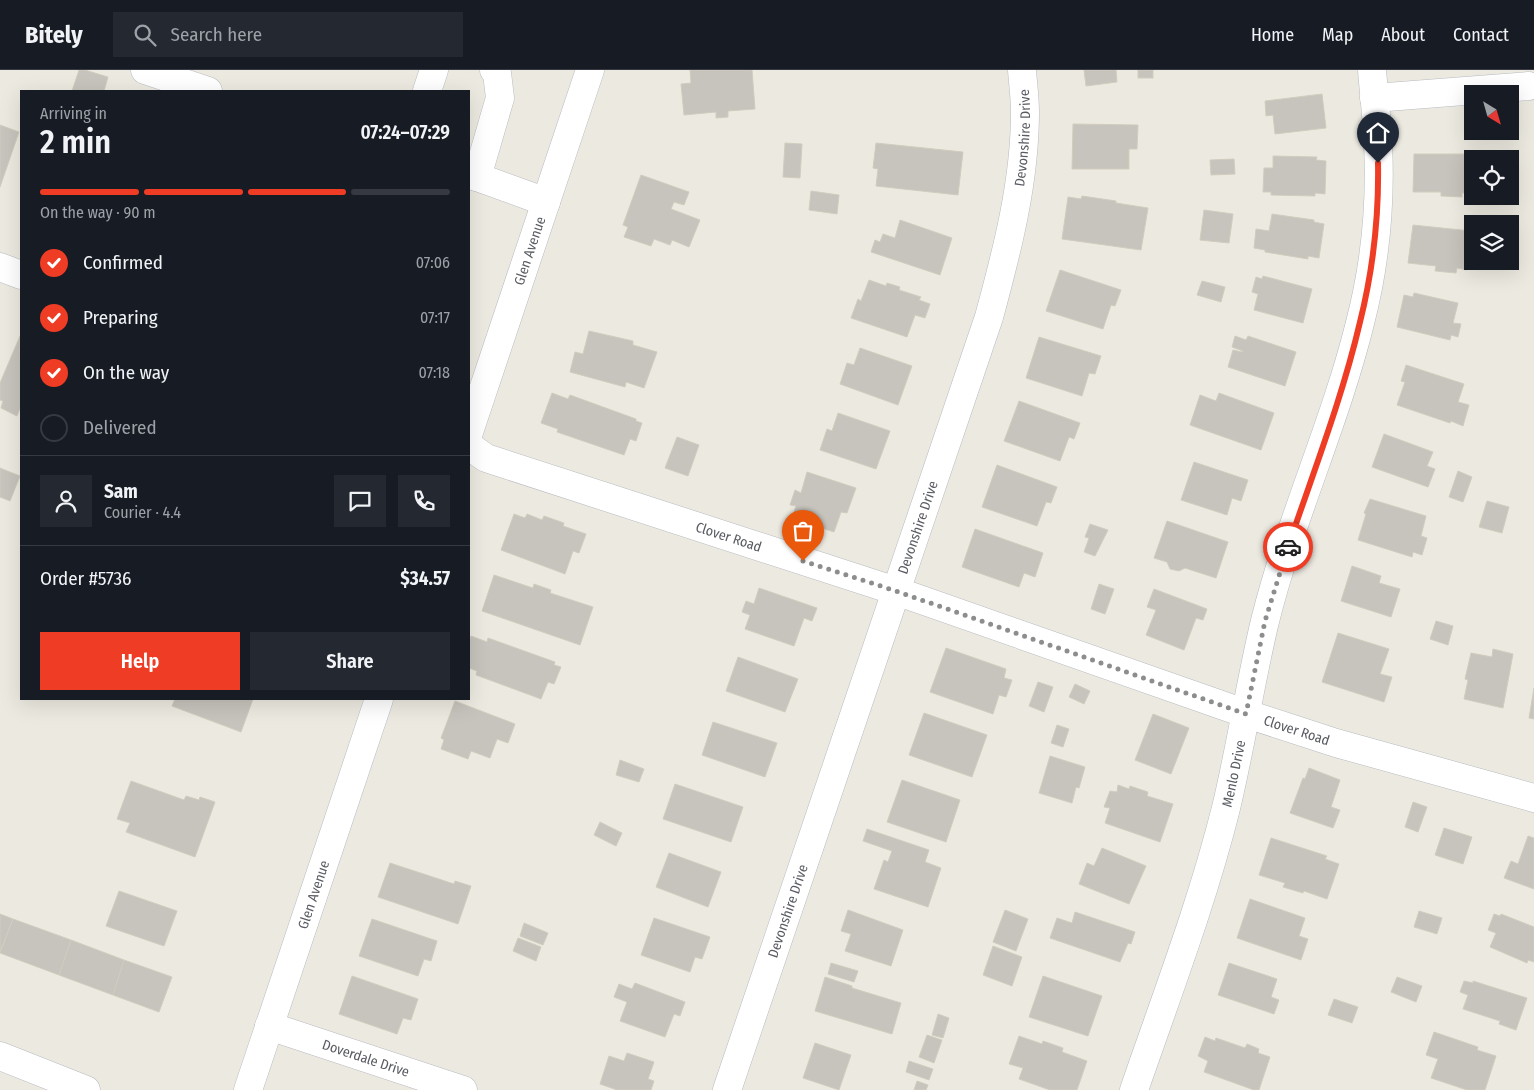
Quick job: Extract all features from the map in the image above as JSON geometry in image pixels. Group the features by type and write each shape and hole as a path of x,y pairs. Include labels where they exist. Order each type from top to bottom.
{"street":[{"path":"145,70 205,90"},
{"path":"427,90 434,70"},
{"path":"494,70 497,73 500,98 473,176 546,202"},
{"name":"Glen Avenue","path":"470,429 590,70"},
{"name":"Devonshire Drive","path":"728,1090 989,317 1002,269 1022,167 1025,112 1022,70"},
{"name":"Menlo Drive","path":"1134,1090 1208,874 1226,807 1270,604 1342,387 1360,322 1372,265 1378,202 1378,144 1372,70"},
{"path":"1374,98 1529,86"},
{"path":"0,267 20,275"},
{"name":"Clover Road","path":"470,447 486,458 896,591 1246,714 1389,759 1534,798"},
{"name":"Glen Avenue","path":"248,1090 379,700"},
{"name":"Doverdale Drive","path":"269,1026 404,1081 463,1090"},
{"path":"0,1056 86,1090"}],"building":[{"path":"79,70 108,77 104,90 72,90"},
{"path":"690,70 752,70 755,109 728,111 728,117 716,118 716,112 684,115 681,84 691,83"},
{"path":"1084,70 1116,70 1117,82 1086,86"},
{"path":"1138,70 1153,70 1153,78 1138,78"},
{"path":"1322,94 1326,128 1275,134 1273,115 1266,116 1265,101"},
{"path":"1073,124 1138,125 1137,149 1129,149 1129,169 1072,169"},
{"path":"0,125 19,132 0,187"},
{"path":"785,143 802,144 800,178 783,177"},
{"path":"876,143 963,152 958,195 876,186 878,169 873,168"},
{"path":"1414,154 1464,154 1464,193 1462,193 1462,197 1441,196 1441,192 1413,192"},
{"path":"1273,156 1317,157 1316,160 1326,161 1325,194 1315,193 1315,196 1271,195 1271,192 1263,192 1264,168 1273,168"},
{"path":"1234,159 1235,174 1211,175 1210,160"},
{"path":"641,175 689,192 684,205 674,202 671,209 700,220 689,247 672,240 670,245 654,239 651,246 624,237 628,227 623,225"},
{"path":"811,191 839,195 837,214 809,210"},
{"path":"1082,196 1148,208 1141,250 1062,239 1068,197 1081,199"},
{"path":"1204,210 1233,214 1229,243 1200,240"},
{"path":"1272,214 1314,220 1314,222 1324,224 1319,258 1308,256 1308,259 1265,252 1265,250 1254,248 1256,229 1269,231"},
{"path":"900,220 952,238 940,275 871,252 875,240 880,242 883,234 895,238"},
{"path":"1413,225 1464,230 1464,269 1457,268 1456,273 1435,271 1436,266 1408,263"},
{"path":"1060,270 1121,290 1115,306 1111,305 1103,329 1046,311"},
{"path":"1263,276 1312,289 1303,323 1254,310 1258,294 1252,292 1256,277 1262,279"},
{"path":"869,280 886,286 887,283 900,287 899,290 921,297 919,300 930,304 925,318 915,315 907,337 851,318 858,299 861,301"},
{"path":"1202,281 1225,287 1221,302 1197,295"},
{"path":"1414,293 1458,303 1453,323 1461,324 1458,337 1451,335 1450,340 1397,327 1404,295 1413,297"},
{"path":"589,331 633,341 633,345 657,352 644,388 626,382 625,387 570,372 575,352 583,354"},
{"path":"20,336 20,408 17,416 1,408 3,401 0,400 0,383"},
{"path":"1235,336 1246,340 1248,336 1296,352 1285,386 1228,367 1233,350 1243,351 1232,347"},
{"path":"1039,337 1101,356 1095,374 1089,373 1082,396 1026,378"},
{"path":"860,348 912,366 898,405 840,384 847,363 854,365"},
{"path":"1406,365 1464,384 1458,402 1469,405 1463,426 1397,405 1405,382 1401,381"},
{"path":"552,393 568,399 570,395 636,419 636,421 642,423 636,441 630,439 624,455 557,432 558,429 541,423"},
{"path":"1219,393 1274,413 1261,450 1190,425 1200,395 1216,401"},
{"path":"1019,401 1080,423 1074,439 1069,437 1060,461 1004,441"},
{"path":"838,413 890,431 876,469 820,450 827,429 832,431"},
{"path":"1384,434 1433,452 1427,466 1435,469 1428,487 1372,467"},
{"path":"677,437 699,445 688,476 665,468"},
{"path":"1194,462 1248,480 1241,501 1232,498 1227,515 1181,500"},
{"path":"997,465 1057,487 1051,503 1046,502 1037,526 982,507"},
{"path":"0,468 20,476 10,501 0,497"},
{"path":"1458,471 1472,477 1463,502 1449,497"},
{"path":"807,472 856,488 847,513 841,512 834,532 792,518 796,506 790,505 795,490 801,493"},
{"path":"1370,499 1426,516 1421,536 1427,538 1422,555 1413,552 1412,557 1358,540 1366,514 1364,513"},
{"path":"1487,501 1509,507 1502,533 1479,527"},
{"path":"514,514 525,518 527,514 542,520 544,516 564,523 563,526 586,534 579,553 573,551 565,574 501,550"},
{"path":"1167,521 1228,542 1216,578 1185,568 1179,571 1170,569 1167,562 1154,558"},
{"path":"1090,524 1108,530 1095,556 1084,552 1089,538 1085,537"},
{"path":"975,529 1043,553 1035,577 1024,573 1019,587 962,567"},
{"path":"1352,566 1381,576 1379,583 1400,589 1391,617 1341,601"},
{"path":"494,575 533,588 534,584 551,590 550,593 593,607 580,645 482,611"},
{"path":"1099,584 1114,589 1105,614 1091,609"},
{"path":"759,588 817,608 812,621 804,618 794,646 745,629 750,615 742,612 746,601 754,604"},
{"path":"1154,589 1207,609 1203,620 1196,618 1184,650 1146,635 1156,610 1147,607"},
{"path":"1436,621 1453,626 1448,645 1430,639"},
{"path":"1338,633 1389,649 1380,674 1392,677 1384,702 1322,682"},
{"path":"471,636 487,642 488,638 555,662 554,665 561,667 554,684 548,682 541,699 476,675 477,671 470,668"},
{"path":"946,648 1006,669 1004,678 1012,680 1006,697 999,695 993,714 930,692"},
{"path":"1493,649 1513,654 1503,708 1464,699 1468,680 1465,679 1471,653 1492,657"},
{"path":"738,657 798,679 785,712 726,691"},
{"path":"1038,682 1053,687 1044,712 1029,706"},
{"path":"1075,684 1090,691 1084,704 1069,697"},
{"path":"1534,688 1534,719 1529,718"},
{"path":"175,700 253,700 241,732 172,706"},
{"path":"455,701 515,724 508,743 497,739 490,758 471,751 468,759 441,749 444,740 441,738"},
{"path":"924,713 987,735 972,777 909,755"},
{"path":"1153,714 1189,728 1171,774 1135,760"},
{"path":"713,722 777,743 765,777 702,755"},
{"path":"1057,725 1069,729 1063,747 1051,743"},
{"path":"1050,756 1085,767 1079,788 1076,787 1072,803 1039,793"},
{"path":"620,760 644,769 639,782 616,775"},
{"path":"1309,768 1340,780 1331,807 1340,810 1333,828 1290,813 1303,778 1305,779"},
{"path":"902,780 960,800 946,842 887,822"},
{"path":"131,781 184,800 186,796 199,800 200,797 215,802 195,857 126,832 130,823 117,819"},
{"path":"675,784 743,807 731,842 663,819"},
{"path":"1118,785 1129,789 1130,786 1148,792 1147,796 1173,804 1160,842 1105,823 1110,808 1104,807 1110,791 1117,792"},
{"path":"1413,802 1427,807 1418,832 1405,827"},
{"path":"600,822 622,833 616,846 594,835"},
{"path":"1444,828 1472,837 1463,864 1435,855"},
{"path":"867,829 929,850 925,862 941,868 928,907 874,889 884,860 888,862 892,851 863,841"},
{"path":"1528,836 1534,838 1534,889 1504,878 1511,861 1518,864"},
{"path":"1271,838 1327,856 1325,859 1339,864 1327,899 1304,891 1303,893 1283,887 1285,883 1259,875"},
{"path":"1102,848 1146,866 1129,904 1079,884 1087,863 1094,866"},
{"path":"669,853 721,872 708,907 656,887"},
{"path":"390,863 454,884 455,881 471,886 458,924 378,897"},
{"path":"119,891 177,911 164,946 106,926"},
{"path":"1250,899 1305,918 1299,936 1308,939 1301,960 1237,938"},
{"path":"848,910 903,930 891,966 845,951 851,934 841,931"},
{"path":"1005,910 1028,919 1016,951 993,942"},
{"path":"1419,911 1442,918 1437,934 1414,927"},
{"path":"1075,912 1135,932 1131,944 1128,943 1120,962 1050,938 1057,918 1072,923"},
{"path":"0,914 13,919 0,952"},
{"path":"1494,914 1500,916 1501,914 1534,927 1534,962 1528,960 1527,963 1490,947 1496,933 1488,930"},
{"path":"654,918 710,937 702,959 695,957 690,972 641,955"},
{"path":"13,919 71,940 59,975 0,953"},
{"path":"372,919 437,941 431,961 424,959 418,976 359,956"},
{"path":"524,923 548,933 543,945 520,936"},
{"path":"518,938 541,947 536,961 513,951"},
{"path":"71,940 124,960 113,995 59,975"},
{"path":"993,946 1022,957 1012,986 983,975"},
{"path":"124,960 172,977 159,1012 113,995"},
{"path":"831,963 858,971 854,982 828,974"},
{"path":"1229,963 1277,979 1271,997 1279,1000 1274,1014 1218,995"},
{"path":"352,976 418,999 411,1020 403,1018 397,1034 339,1014"},
{"path":"1043,976 1102,996 1088,1036 1029,1017"},
{"path":"825,977 852,986 852,988 901,1003 892,1034 815,1011"},
{"path":"1397,977 1422,986 1416,1002 1391,992"},
{"path":"1464,981 1473,983 1473,981 1527,998 1516,1030 1499,1024 1500,1021 1463,1009 1468,995 1460,992"},
{"path":"635,983 685,1002 680,1016 674,1014 665,1037 620,1021 627,1002 614,997 619,984 632,989"},
{"path":"1334,999 1358,1007 1352,1023 1328,1015"},
{"path":"938,1014 949,1018 943,1038 932,1035"},
{"path":"1434,1032 1478,1047 1477,1050 1496,1056 1485,1090 1467,1090 1431,1078 1438,1059 1426,1055"},
{"path":"927,1035 942,1040 934,1063 919,1057"},
{"path":"1019,1036 1042,1044 1043,1041 1063,1048 1062,1052 1087,1061 1077,1090 1050,1090 1019,1079 1023,1068 1009,1064"},
{"path":"1205,1037 1215,1041 1216,1038 1245,1048 1247,1044 1259,1049 1258,1053 1270,1057 1259,1090 1254,1090 1204,1072 1208,1061 1198,1056"},
{"path":"815,1043 851,1055 839,1090 803,1078"},
{"path":"627,1053 654,1062 648,1079 654,1081 651,1090 617,1090 600,1084 609,1056 624,1061"},
{"path":"909,1061 933,1069 929,1080 906,1072"},
{"path":"917,1081 928,1085 926,1090 914,1090"}],"way so far":[{"path":"803,561 896,591 1246,714 1265,621 1288,547"}],"route":[{"path":"1288,547 1342,387 1360,322 1372,265 1378,202 1378,163"}]}
